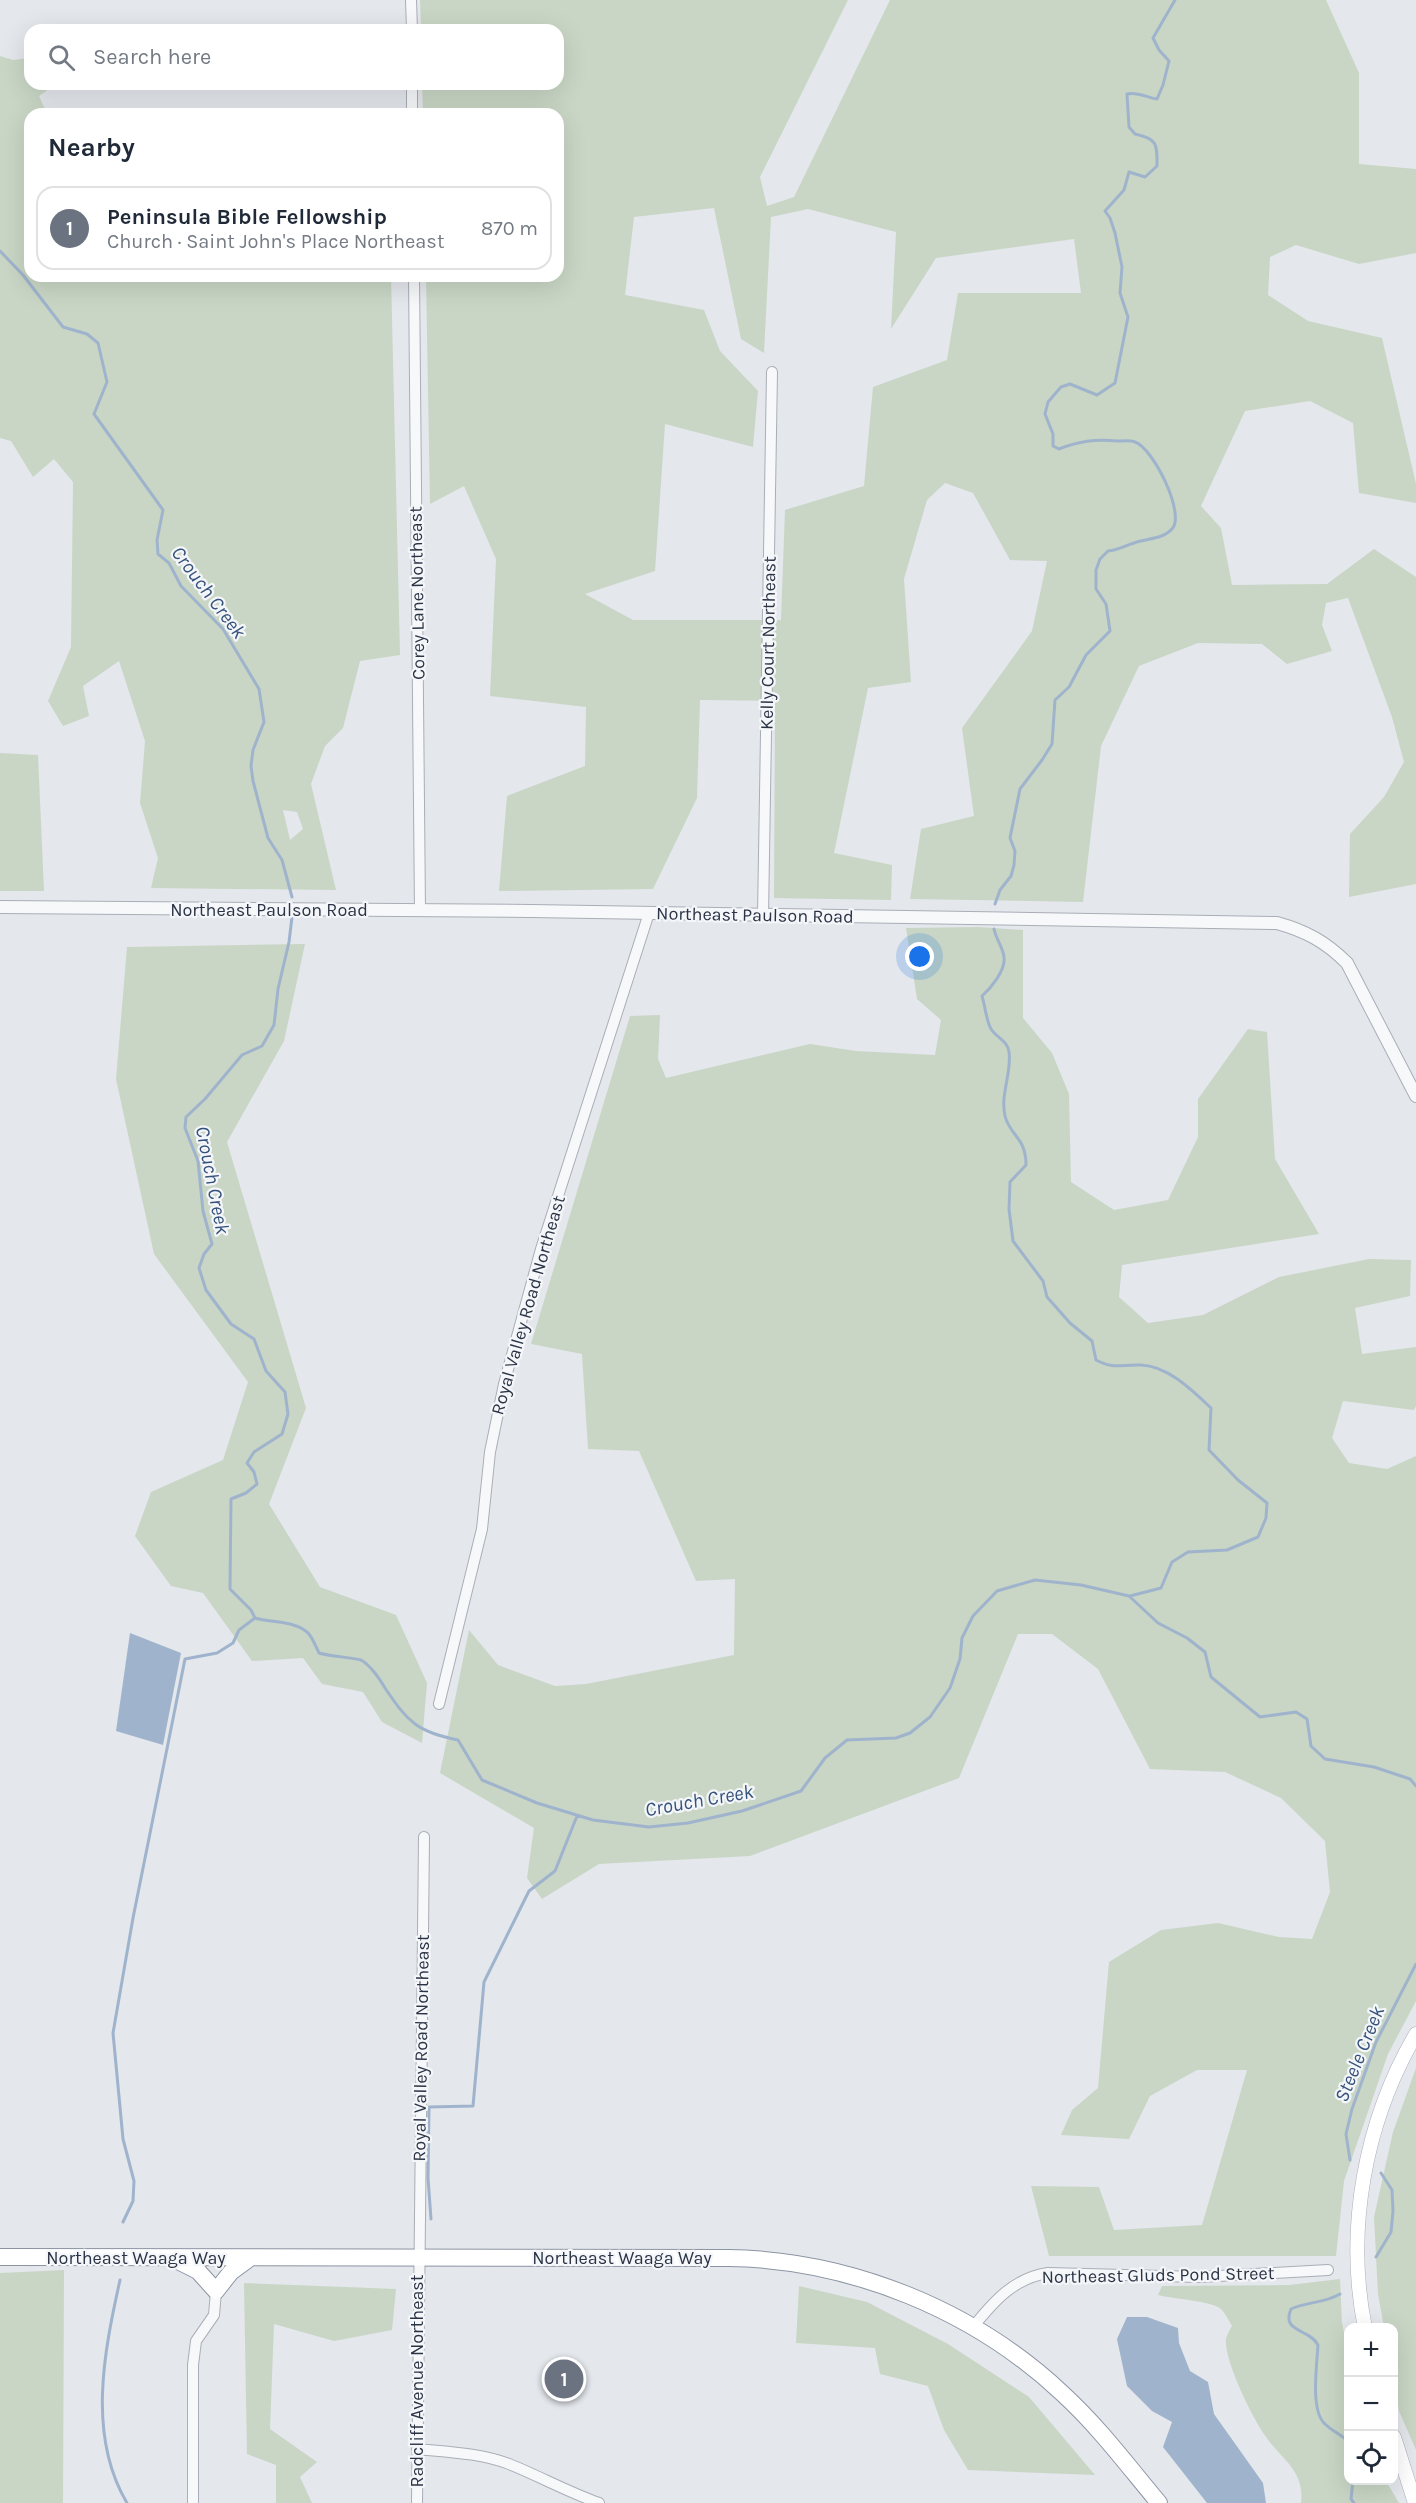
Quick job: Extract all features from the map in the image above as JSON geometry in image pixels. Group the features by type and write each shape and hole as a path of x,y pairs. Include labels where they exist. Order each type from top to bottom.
{"highway":[{"name":"Northeast Waaga Way","path":"0,2257 729,2258 786,2261 839,2273 924,2301 973,2327 1021,2359 1064,2394 1100,2432 1160,2503"},
{"path":"169,2258 198,2271 216,2290 231,2272 250,2258"}],"main road":[{"path":"1364,2323 1356,2256 1364,2179 1374,2135 1387,2095 1416,2034"},
{"path":"1398,2450 1415,2503"}],"street":[{"path":"411,0 412,24"},
{"path":"412,90 412,108"},
{"name":"Corey Lane Northeast","path":"414,282 420,911"},
{"name":"Kelly Court Northeast","path":"763,915 772,372"},
{"name":"Northeast Paulson Road","path":"0,907 1265,922 1288,926 1321,940 1347,963 1416,1096"},
{"name":"Royal Valley Road Northeast","path":"439,1704 482,1529 488,1462 499,1403 541,1249 649,913"},
{"name":"Royal Valley Road Northeast","path":"418,2258 424,1838"},
{"name":"Radcliff Avenue Northeast","path":"417,2503 418,2258"},
{"name":"Northeast Gluds Pond Street","path":"973,2327 989,2306 1011,2286 1036,2275 1048,2273 1200,2277 1328,2270"},
{"path":"193,2503 193,2365 196,2341 214,2315 216,2290"},
{"path":"417,2449 478,2455 508,2464 570,2498 599,2503"}],"green space":[{"path":"420,0 848,0 760,177 767,206 794,197 890,0 1326,0 1359,73 1359,164 1416,169 1416,253 1359,264 1296,245 1270,257 1268,295 1308,321 1382,338 1416,484 1416,503 1359,493 1353,423 1310,401 1245,411 1201,506 1221,528 1232,585 1327,584 1374,549 1416,577 1416,884 1349,897 1350,834 1384,797 1404,762 1392,717 1348,598 1326,603 1322,625 1332,651 1287,664 1262,644 1198,643 1139,666 1101,746 1083,902 910,899 921,829 974,816 962,728 1032,631 1047,561 1010,560 973,493 945,483 927,500 904,579 911,682 868,688 834,853 892,865 891,900 774,898 775,701 700,700 697,798 653,889 499,891 507,796 585,766 586,707 490,696 496,559 464,486 430,504 426,282 564,282 564,108 423,108 422,90 564,90 564,24 421,24","holes":["714,208 741,339 764,353 771,217 808,209 896,232 891,329 936,258 1074,239 1081,293 958,293 947,360 873,387 864,486 785,510 781,620 633,620 585,594 655,571 665,424 753,447 758,391 720,351 704,310 625,295 634,217"]},
{"path":"0,56 13,60 24,59 24,90 48,90 39,96 44,108 24,108 24,282 391,282 400,655 360,661 343,728 325,746 311,784 336,890 151,888 158,858 140,803 145,741 119,661 83,686 89,716 63,726 48,701 71,647 73,482 54,459 33,477 11,441 0,438","holes":["283,810 297,812 303,829 290,840"]},
{"path":"0,753 38,755 44,891 0,891"},
{"path":"979,927 1023,930 1023,1018 1052,1053 1069,1094 1071,1182 1114,1210 1168,1200 1198,1137 1198,1099 1248,1029 1267,1032 1275,1159 1319,1234 1122,1265 1119,1297 1148,1323 1203,1315 1279,1277 1369,1259 1411,1260 1410,1296 1355,1308 1362,1354 1416,1347 1416,1406 1414,1410 1343,1401 1332,1438 1349,1463 1387,1469 1416,1456 1416,2001 1388,2054 1344,2181 1336,2256 1049,2256 1031,2186 1099,2187 1114,2230 1202,2225 1247,2070 1197,2070 1150,2096 1129,2139 1061,2135 1072,2110 1098,2088 1109,1962 1161,1930 1218,1923 1279,1937 1312,1939 1330,1892 1325,1841 1281,1798 1225,1772 1150,1769 1098,1669 1052,1634 1018,1634 959,1778 750,1856 599,1864 542,1899 527,1878 534,1828 440,1773 469,1630 498,1665 555,1686 586,1684 734,1655 735,1579 696,1581 639,1451 588,1449 582,1354 531,1344 630,1016 660,1015 658,1059 666,1078 810,1044 856,1051 935,1055 941,1020 917,999 906,928"},
{"path":"305,944 284,1041 227,1142 306,1408 269,1504 320,1587 396,1615 427,1683 422,1743 382,1722 363,1692 322,1684 303,1658 252,1661 203,1593 171,1586 135,1536 151,1492 223,1460 248,1382 154,1254 116,1079 127,947"},
{"path":"1416,2068 1416,2450 1398,2404 1398,2323 1383,2323 1378,2294 1374,2217 1393,2132"},
{"path":"64,2270 63,2503 0,2503 0,2273"},
{"path":"1340,2279 1344,2333 1344,2485 1388,2485 1399,2503 1301,2503 1301,2492 1296,2474 1260,2429 1234,2375 1226,2339 1232,2326 1224,2313 1216,2306 1209,2304 1158,2295 1162,2286 1289,2285"},
{"path":"244,2283 396,2289 392,2330 334,2341 274,2324 270,2429 317,2462 300,2477 312,2503 276,2503 276,2465 247,2454"},
{"path":"799,2286 867,2302 948,2344 1029,2397 1095,2475 968,2470 944,2430 928,2386 880,2374 875,2348 796,2343"}],"water":[{"path":"130,1633 181,1653 163,1745 116,1731"},
{"path":"1127,2317 1147,2317 1178,2328 1179,2343 1190,2371 1208,2382 1214,2414 1263,2483 1266,2503 1207,2503 1163,2447 1172,2422 1152,2411 1127,2386 1117,2339"}],"waterway":[{"path":"995,904 1000,890 1011,876 1014,865 1015,851 1010,838 1020,789 1052,744 1055,700 1069,687 1086,655 1110,631 1106,604 1096,589 1096,570 1100,559 1108,551 1168,533 1175,521 1175,510 1166,482 1142,447 1131,441 1101,440 1080,442 1059,449 1053,446 1053,434 1045,414 1048,402 1061,387 1070,384 1097,395 1115,383 1128,317 1120,293 1122,267 1115,233 1105,211 1124,190 1129,172 1145,177 1157,166 1155,144 1148,138 1135,134 1129,127 1127,94 1138,94 1157,99 1169,61 1159,50 1153,38 1175,0"},
{"name":"Crouch Creek","path":"0,251 24,276"},
{"name":"Crouch Creek","path":"28,282 63,327 87,334 98,343 107,382 94,414 163,510 157,540 158,554 169,563 181,586 223,629 259,689 264,722 253,750 251,766 253,781 268,838 282,860 292,897"},
{"name":"Crouch Creek","path":"292,917 289,942 278,989 274,1025 262,1046 242,1055 205,1099 186,1117 185,1128 198,1161 203,1211 212,1244 204,1254 199,1268 206,1290 231,1324 254,1339 266,1371 285,1392 288,1414 282,1434 254,1452 247,1463 254,1472 257,1484 246,1493 231,1499 230,1589 251,1610 255,1618 301,1628 311,1636 319,1653 364,1662 378,1677 400,1709 415,1724 433,1733 458,1740 482,1780 537,1803 593,1820 649,1827 688,1823 742,1811 801,1791 825,1758 847,1740 896,1738 910,1733 930,1717 950,1688 960,1659 962,1638 973,1616 997,1591 1035,1580 1081,1585 1129,1596 1158,1623 1187,1638 1205,1652 1211,1677 1260,1717 1296,1712 1307,1719 1311,1746 1325,1759 1374,1767 1410,1779 1416,1786"},
{"path":"994,929 1004,962 997,978 982,996 990,1027 1008,1048 1009,1068 1004,1100 1005,1116 1010,1128 1021,1142 1026,1165 1010,1182 1009,1209 1013,1241 1043,1281 1047,1297 1070,1323 1092,1341 1096,1360 1113,1366 1141,1365 1161,1370 1179,1380 1211,1408 1209,1450 1238,1480 1267,1503 1266,1518 1258,1537 1227,1550 1188,1552 1172,1562 1161,1588 1130,1596"},
{"path":"123,2222 133,2201 134,2181 123,2139 113,2033 133,1918 185,1659 217,1653 233,1643 239,1630 255,1618"},
{"path":"431,2219 428,2178 429,2107 473,2106 484,1982 529,1891 555,1871 577,1816"},
{"name":"Steele Creek","path":"1350,2160 1346,2134 1352,2109 1376,2042 1416,1964"},
{"name":"Steele Creek","path":"1376,2257 1391,2232 1393,2211 1392,2190 1381,2173"},
{"path":"120,2280 109,2336 102,2393 107,2450 115,2477 127,2503"},
{"name":"Steele Creek","path":"1340,2294 1291,2309 1289,2317 1293,2326 1318,2345 1315,2387 1317,2409 1325,2424 1344,2438"},
{"name":"Steele Creek","path":"1352,2485 1351,2499 1354,2503"}],"place":[{"name":"Peninsula Bible Fellowship","path":"564,2379"}]}
